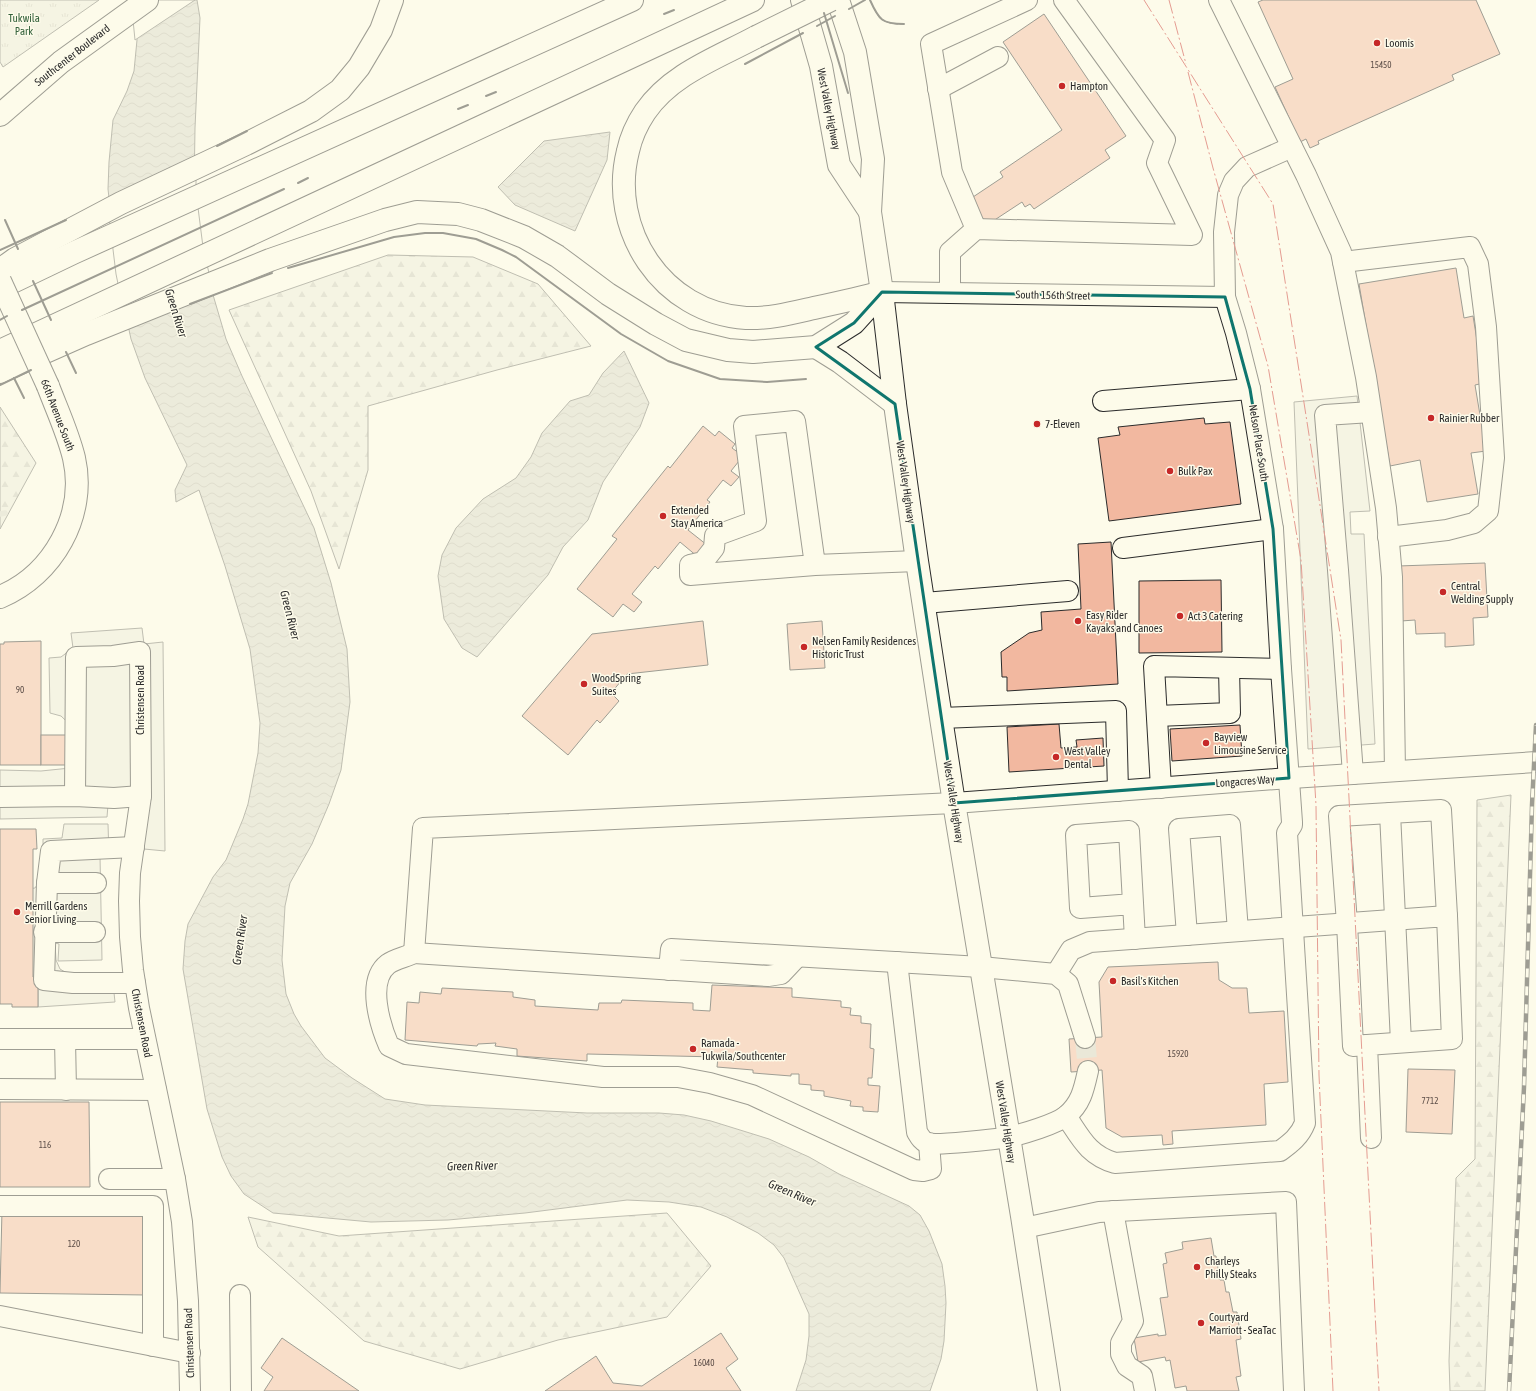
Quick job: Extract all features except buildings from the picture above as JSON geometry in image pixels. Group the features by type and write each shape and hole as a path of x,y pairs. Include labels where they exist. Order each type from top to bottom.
{"main road":[{"name":"Southcenter Boulevard","path":"0,115 61,62 147,0"},
{"path":"0,270 15,259 122,203 246,144 311,111 340,90 359,67 381,30 392,0"},
{"path":"0,288 73,253 632,0"},
{"name":"West Valley Highway","path":"802,0 821,66 839,165 870,212"},
{"path":"831,0 692,69 660,93 644,112 632,137 623,179 626,214 639,248 648,263 664,282 692,302 725,314 746,318 785,315 882,292"},
{"name":"West Valley Highway","path":"838,0 856,52 873,159 870,212 882,292 895,404 917,561 954,803 1024,1228 1049,1391"},
{"path":"0,372 85,323 264,229 748,2"},
{"path":"0,351 385,220 402,215 429,212 458,214 481,220 524,237 557,256 608,294 656,324 686,340 728,350 753,352 816,347 854,323 882,292"},
{"name":"66th Avenue South","path":"0,281 48,386 74,458 77,479 76,500 71,520 63,539 52,557 28,581 0,597"},
{"path":"816,347 840,362 895,404"}],"street":[{"path":"976,229 952,172 931,44 1027,0"},
{"path":"950,293 950,252 976,229 1192,235 1157,163 1165,140 1064,0"},
{"path":"1219,0 1292,146 1340,252 1343,262 1366,377 1386,508 1392,577 1395,771"},
{"path":"938,89 998,57"},
{"name":"Nelson Place South","path":"1066,1116 1086,1146 1102,1159 1115,1163 1280,1151 1292,1142 1302,1131 1305,1123 1287,833 1292,825 1282,778 1281,669 1273,529 1250,389 1236,333 1224,297 1224,232 1228,195 1234,181 1247,167 1292,146"},
{"path":"1343,262 1470,247 1478,264 1486,327 1494,458 1488,512 1474,523 1447,530 1388,537"},
{"name":"South 156th Street","path":"882,292 1224,297"},
{"path":"1103,401 1250,389"},
{"path":"1353,774 1325,415 1371,412"},
{"path":"815,565 795,421 744,426 756,521 715,536 714,548 703,562 690,565 690,575 815,565 917,561"},
{"path":"1123,548 1273,529"},
{"path":"924,603 1068,591"},
{"name":"Christensen Road","path":"75,796 76,657 113,656 140,652 141,796 130,873 130,936 135,983 145,1039 175,1179 182,1222 190,1353 190,1391"},
{"path":"1161,788 1154,666 1281,669"},
{"path":"1157,716 1230,713 1229,668"},
{"path":"941,718 1116,711 1118,791"},
{"name":"Longacres Way","path":"414,953 423,828 954,803 1282,778 1536,762"},
{"path":"0,796 75,796 114,798 141,796"},
{"path":"1441,810 1452,1039 1353,1046 1347,923 1339,816 1390,812 1441,810"},
{"path":"1390,812 1401,1042"},
{"path":"1187,935 1179,829 1230,825 1238,931"},
{"path":"1133,904 1080,908 1076,835 1129,831 1135,939"},
{"path":"134,847 51,851 47,883 44,932 44,980 74,983 135,983"},
{"path":"47,883 96,883"},
{"path":"1056,974 1071,950 1090,942 1292,926 1447,916"},
{"path":"44,932 95,932"},
{"path":"929,1143 931,1169 924,1171 914,1170 752,1095 710,1083 678,1077 603,1077 406,1054 389,1046 381,1028 377,989 380,976 388,964 414,953 768,976 781,974 797,957 981,967 1056,974 1068,984 1085,1038"},
{"path":"897,962 917,1132 923,1141 929,1143 1009,1137 1059,1121 1076,1106 1082,1097 1088,1071"},
{"path":"0,1039 145,1039"},
{"path":"65,1039 66,1090"},
{"path":"1367,1045 1371,1138"},
{"path":"0,1089 156,1090"},
{"path":"109,1179 175,1179"},
{"path":"1024,1228 1099,1212 1286,1202 1294,1391"},
{"path":"0,1206 153,1206 153,1346"},
{"path":"1113,1211 1132,1321 1121,1343 1121,1354 1127,1366 1142,1376 1145,1391"},
{"path":"240,1295 241,1391"},
{"path":"0,1316 190,1353"}],"highlighted area":[{"path":"882,292 1225,297 1250,389 1273,529 1289,778 954,803 895,404 816,347 854,323"}],"green space":[{"name":"Tukwila Park","path":"0,0 99,0 3,67 0,62"},
{"path":"388,255 473,257 538,284 591,346 497,370 368,406 368,470 339,569 311,491 229,310"},
{"path":"0,407 36,463 0,529"},
{"path":"1511,795 1485,1391 1450,1391 1449,1361 1456,1178 1475,1159 1477,800"},
{"path":"667,1213 711,1266 667,1317 558,1340 460,1369 364,1341 258,1247 248,1217 339,1236"}],"shaded area":[{"path":"1357,396 1370,511 1350,512 1351,534 1364,534 1375,744 1308,749 1294,402"},
{"path":"142,628 144,644 163,642 165,851 144,849 128,805 108,805 107,817 0,819 0,770 41,771 80,767 81,735 61,716 50,713 49,658 61,657 73,648 71,633"},
{"path":"64,824 108,824 109,856 100,856 102,960 58,961 59,944 55,943 56,960 60,969 70,975 112,974 115,1002 38,1007 38,977 33,976 28,959 27,889 35,888 43,876 43,839 62,838"}],"water":[{"name":"Green River","path":"133,0 197,0 200,18 195,128 194,192 201,247 226,339 314,528 331,583 347,649 350,702 341,770 329,804 312,844 290,883 285,906 282,960 286,994 294,1014 325,1058 352,1078 385,1099 425,1105 587,1113 659,1113 684,1115 711,1121 769,1139 809,1157 839,1174 909,1206 920,1215 929,1231 942,1264 945,1286 946,1303 944,1341 941,1359 930,1391 796,1391 806,1360 809,1336 809,1314 784,1258 774,1245 758,1233 727,1217 701,1207 669,1202 627,1200 525,1213 448,1220 371,1222 273,1213 244,1194 231,1176 222,1157 207,1109 183,969 188,924 213,877 226,860 248,804 258,753 260,723 250,649 225,566 199,490 176,502 175,490 187,465 145,378 131,339 122,298 108,189 113,120 127,91 134,71 137,40"},
{"path":"610,132 607,160 575,231 515,205 498,187 544,141"},
{"path":"624,351 649,403 640,427 603,482 588,520 563,547 548,575 477,657 462,648 444,619 438,576 442,555 456,528 483,499 516,478 531,457 542,433 570,401 589,395 603,373"}],"pier":[{"path":"131,0 195,0 135,40"},
{"path":"196,156 196,192 203,247 214,295 127,328 116,274 107,200"}],"waterway":[{"path":"0,514 5,513"}],"tunnel":[{"path":"1085,1038 1088,1071"}],"railway":[{"path":"1509,1391 1524,1087 1532,805 1536,725"}],"fence":[{"path":"870,0 882,20 891,23 904,24"}],"wall":[{"path":"849,9 865,0"},
{"path":"870,0 882,20 891,23 904,24"},
{"path":"664,14 674,10"},
{"path":"824,13 848,93"},
{"path":"817,26 835,16"},
{"path":"745,64 803,33"},
{"path":"486,96 496,92"},
{"path":"458,109 468,105"},
{"path":"217,146 247,131"},
{"path":"298,183 308,178"},
{"path":"22,310 284,189"},
{"path":"5,220 18,249"},
{"path":"0,250 66,220"},
{"path":"288,268 394,237 425,233 443,233 476,239 516,257 621,334 668,361 720,379 767,382 806,379"},
{"path":"190,304 272,273"},
{"path":"33,281 51,320"},
{"path":"0,320 7,316"},
{"path":"66,352 76,373"},
{"path":"0,385 31,370"},
{"path":"14,378 24,398"}],"power":[{"path":"1144,0 1273,204 1341,640 1379,1391"},
{"path":"1169,0 1186,64"},
{"path":"1188,72 1268,366 1301,560 1316,805 1319,1075 1333,1391"}],"place":[{"name":"Loomis","path":"1377,43"},
{"name":"Hampton","path":"1062,86"},
{"name":"Rainier Rubber","path":"1431,418"},
{"name":"7-Eleven","path":"1037,424"},
{"name":"Bulk Pax","path":"1170,471"},
{"name":"Extended Stay America","path":"663,516"},
{"name":"Central Welding Supply","path":"1443,592"},
{"name":"Act 3 Catering","path":"1180,616"},
{"name":"Easy Rider Kayaks and Canoes","path":"1078,621"},
{"name":"Nelsen Family Residences Historic Trust","path":"804,647"},
{"name":"WoodSpring Suites","path":"584,684"},
{"name":"Bayview Limousine Service","path":"1206,743"},
{"name":"West Valley Dental","path":"1056,757"},
{"name":"Merrill Gardens Senior Living","path":"17,912"},
{"name":"Basil's Kitchen","path":"1113,981"},
{"name":"Ramada - Tukwila/Southcenter","path":"693,1049"},
{"name":"Charleys Philly Steaks","path":"1197,1267"},
{"name":"Courtyard Marriott - SeaTac","path":"1201,1323"}]}
